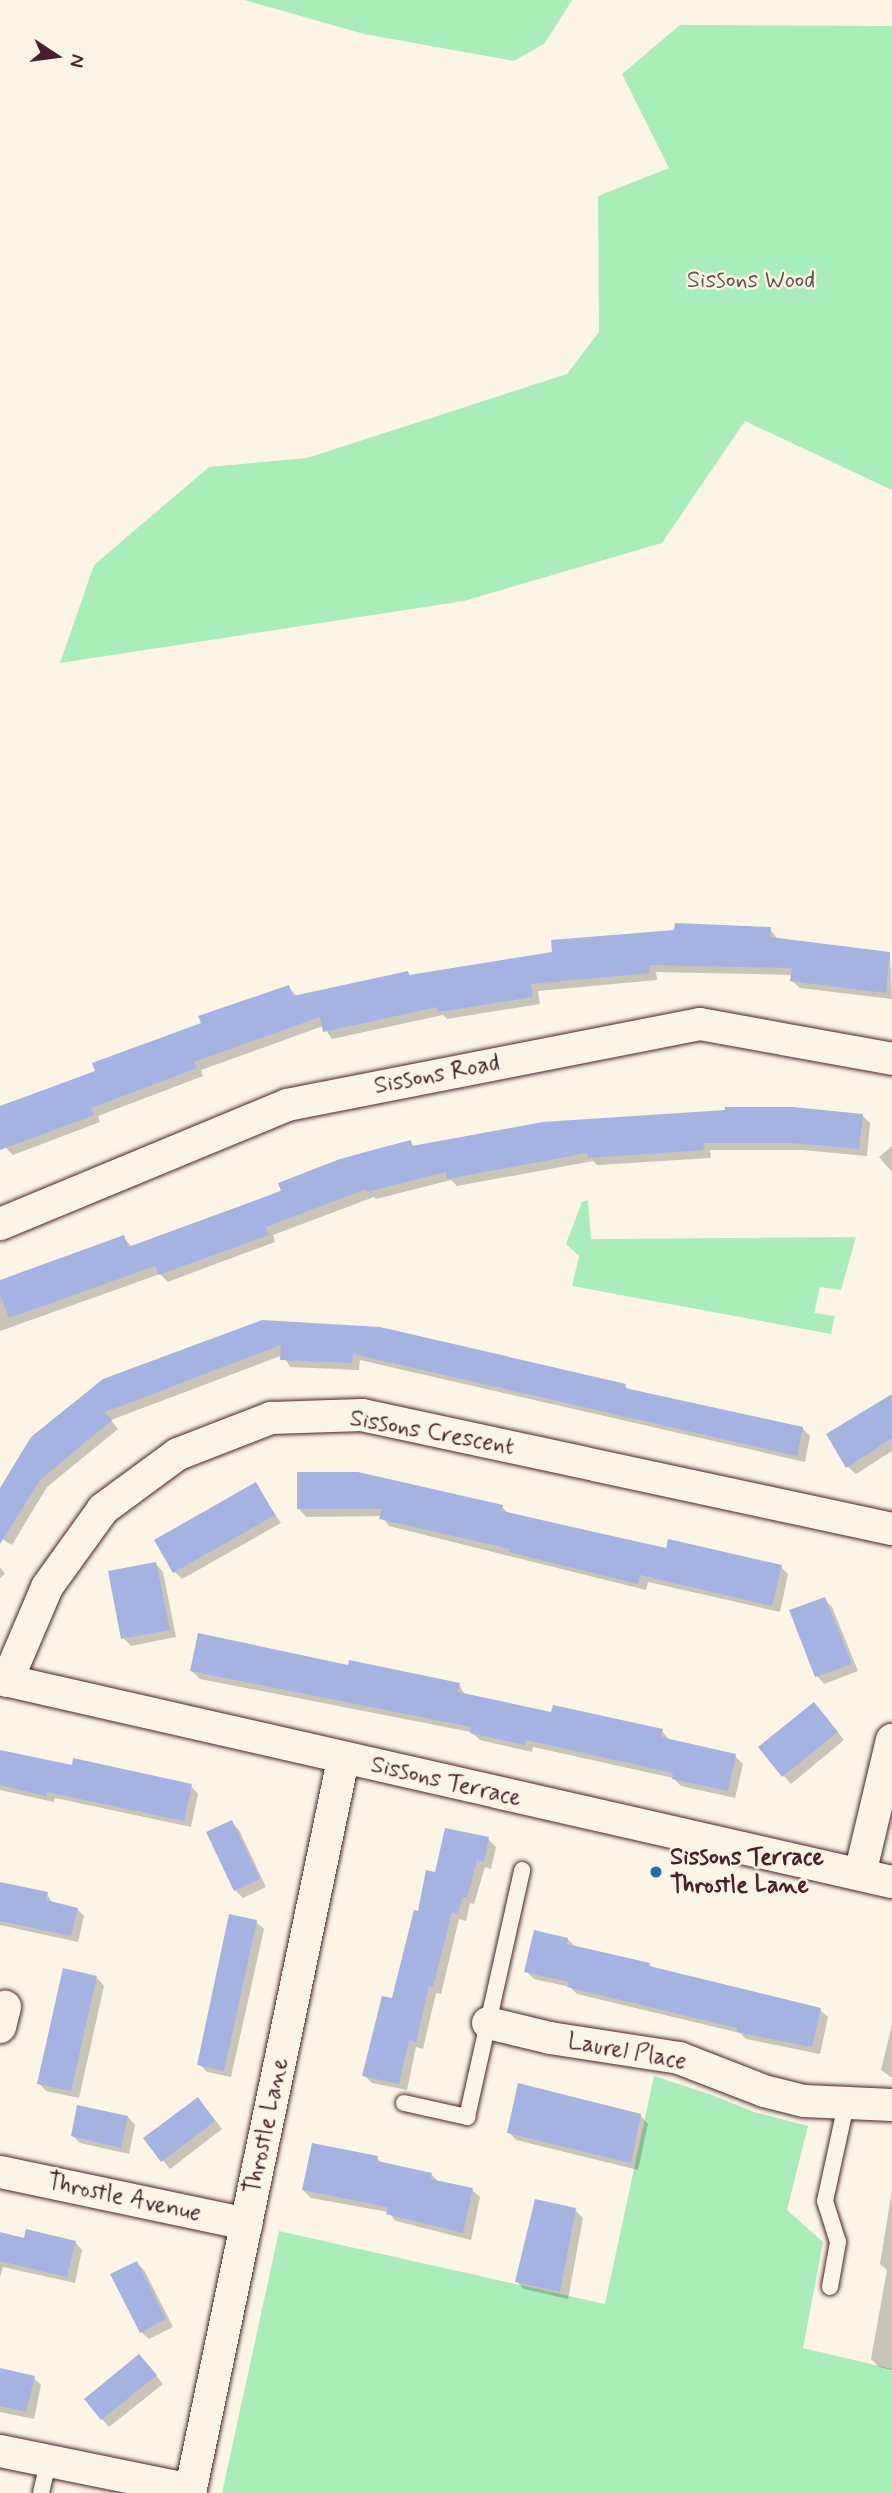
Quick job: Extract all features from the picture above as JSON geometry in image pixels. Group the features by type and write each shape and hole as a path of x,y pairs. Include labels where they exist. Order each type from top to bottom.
{"street":[{"name":"Sissons Road","path":"0,1224 287,1105 700,1024 892,1059"},
{"name":"Sissons Crescent","path":"4,1680 47,1587 103,1509 178,1454 271,1418 362,1415 892,1529"},
{"name":"Sissons Terrace","path":"4,1680 892,1882"},
{"path":"860,1874 892,1740"},
{"name":"Throstle Lane","path":"190,2492 343,1759"},
{"name":"Laurel Place","path":"488,2023 584,2044 679,2058 764,2091 804,2101 892,2105"},
{"name":"Throstle Avenue","path":"0,2172 247,2224"},
{"path":"0,2451 190,2492"}],"lane":[{"path":"404,2103 467,2116 522,1870"},
{"path":"830,2287 838,2242 825,2201 846,2105"},
{"path":"41,2493 48,2462"}],"green space":[{"path":"244,0 572,0 545,43 514,61 364,34"},
{"name":"Sissons Wood","path":"680,25 892,26 892,490 745,421 662,543 464,601 60,663 94,565 209,467 307,458 567,374 599,332 598,196 669,168 622,74"},
{"path":"588,1200 591,1239 856,1237 841,1290 820,1287 814,1313 835,1316 831,1334 572,1286 579,1256 566,1244 582,1202"},
{"path":"654,2076 754,2112 808,2126 787,2210 823,2242 803,2348 892,2369 892,2493 222,2493 279,2231 605,2304"}],"building":[{"path":"675,923 771,927 770,937 890,952 886,993 790,981 792,968 649,965 650,973 531,984 533,997 438,1012 437,1007 323,1032 320,1017 194,1062 197,1068 91,1108 94,1115 0,1150 0,1106 95,1071 92,1063 201,1023 198,1016 289,985 293,996 408,971 409,975 552,952 551,940 674,930"},
{"path":"725,1107 793,1107 863,1114 859,1149 793,1143 703,1143 704,1150 588,1158 587,1153 447,1179 446,1172 367,1192 366,1189 266,1227 269,1235 159,1275 155,1266 9,1318 0,1294 0,1280 124,1235 128,1247 281,1191 278,1183 340,1159 411,1140 412,1146 543,1122 725,1110"},
{"path":"262,1320 380,1327 626,1384 625,1388 803,1427 797,1456 353,1354 352,1363 280,1360 281,1345 105,1412 112,1420 40,1480 0,1544 0,1488 31,1437 103,1379"},
{"path":"892,1394 892,1438 846,1468 826,1434"},
{"path":"297,1472 358,1472 503,1505 502,1511 666,1548 668,1539 782,1565 772,1606 640,1575 638,1584 509,1552 510,1549 379,1519 382,1509 297,1509"},
{"path":"256,1482 275,1515 173,1573 154,1540"},
{"path":"156,1562 170,1630 121,1639 108,1571"},
{"path":"825,1597 852,1664 815,1677 789,1610"},
{"path":"198,1633 348,1665 349,1660 460,1683 458,1692 551,1712 553,1705 663,1729 661,1737 736,1754 728,1791 672,1779 673,1773 526,1740 525,1745 470,1733 471,1727 190,1671"},
{"path":"814,1702 838,1732 782,1777 758,1747"},
{"path":"0,1750 72,1765 73,1758 192,1784 184,1821 47,1792 46,1796 0,1785"},
{"path":"232,1820 260,1879 234,1891 206,1832"},
{"path":"445,1828 489,1837 484,1862 477,1860 467,1898 462,1897 458,1914 452,1912 433,1987 429,1986 416,2042 409,2040 399,2084 362,2076 382,1996 392,1998 414,1910 418,1911 426,1870 435,1872"},
{"path":"0,1882 48,1892 46,1900 78,1908 71,1936 0,1921"},
{"path":"229,1914 257,1920 224,2071 197,2065"},
{"path":"534,1930 568,1938 567,1944 821,2008 812,2047 737,2032 737,2028 567,1987 569,1982 524,1972"},
{"path":"63,1968 97,1976 71,2091 37,2084"},
{"path":"518,2083 641,2114 631,2163 507,2133"},
{"path":"198,2097 215,2121 161,2162 143,2138"},
{"path":"77,2105 128,2116 121,2148 71,2136"},
{"path":"312,2143 378,2156 377,2161 432,2173 430,2179 473,2188 463,2233 386,2214 388,2207 302,2190"},
{"path":"535,2199 576,2208 560,2292 515,2282"},
{"path":"26,2229 76,2241 67,2277 0,2261 0,2232 24,2238"},
{"path":"137,2261 166,2319 140,2333 110,2274"},
{"path":"139,2354 157,2375 101,2420 84,2399"},
{"path":"0,2368 35,2376 26,2412 0,2406"}],"place":[{"name":"Sissons Terrace Throstle Lane","path":"656,1872"}]}
